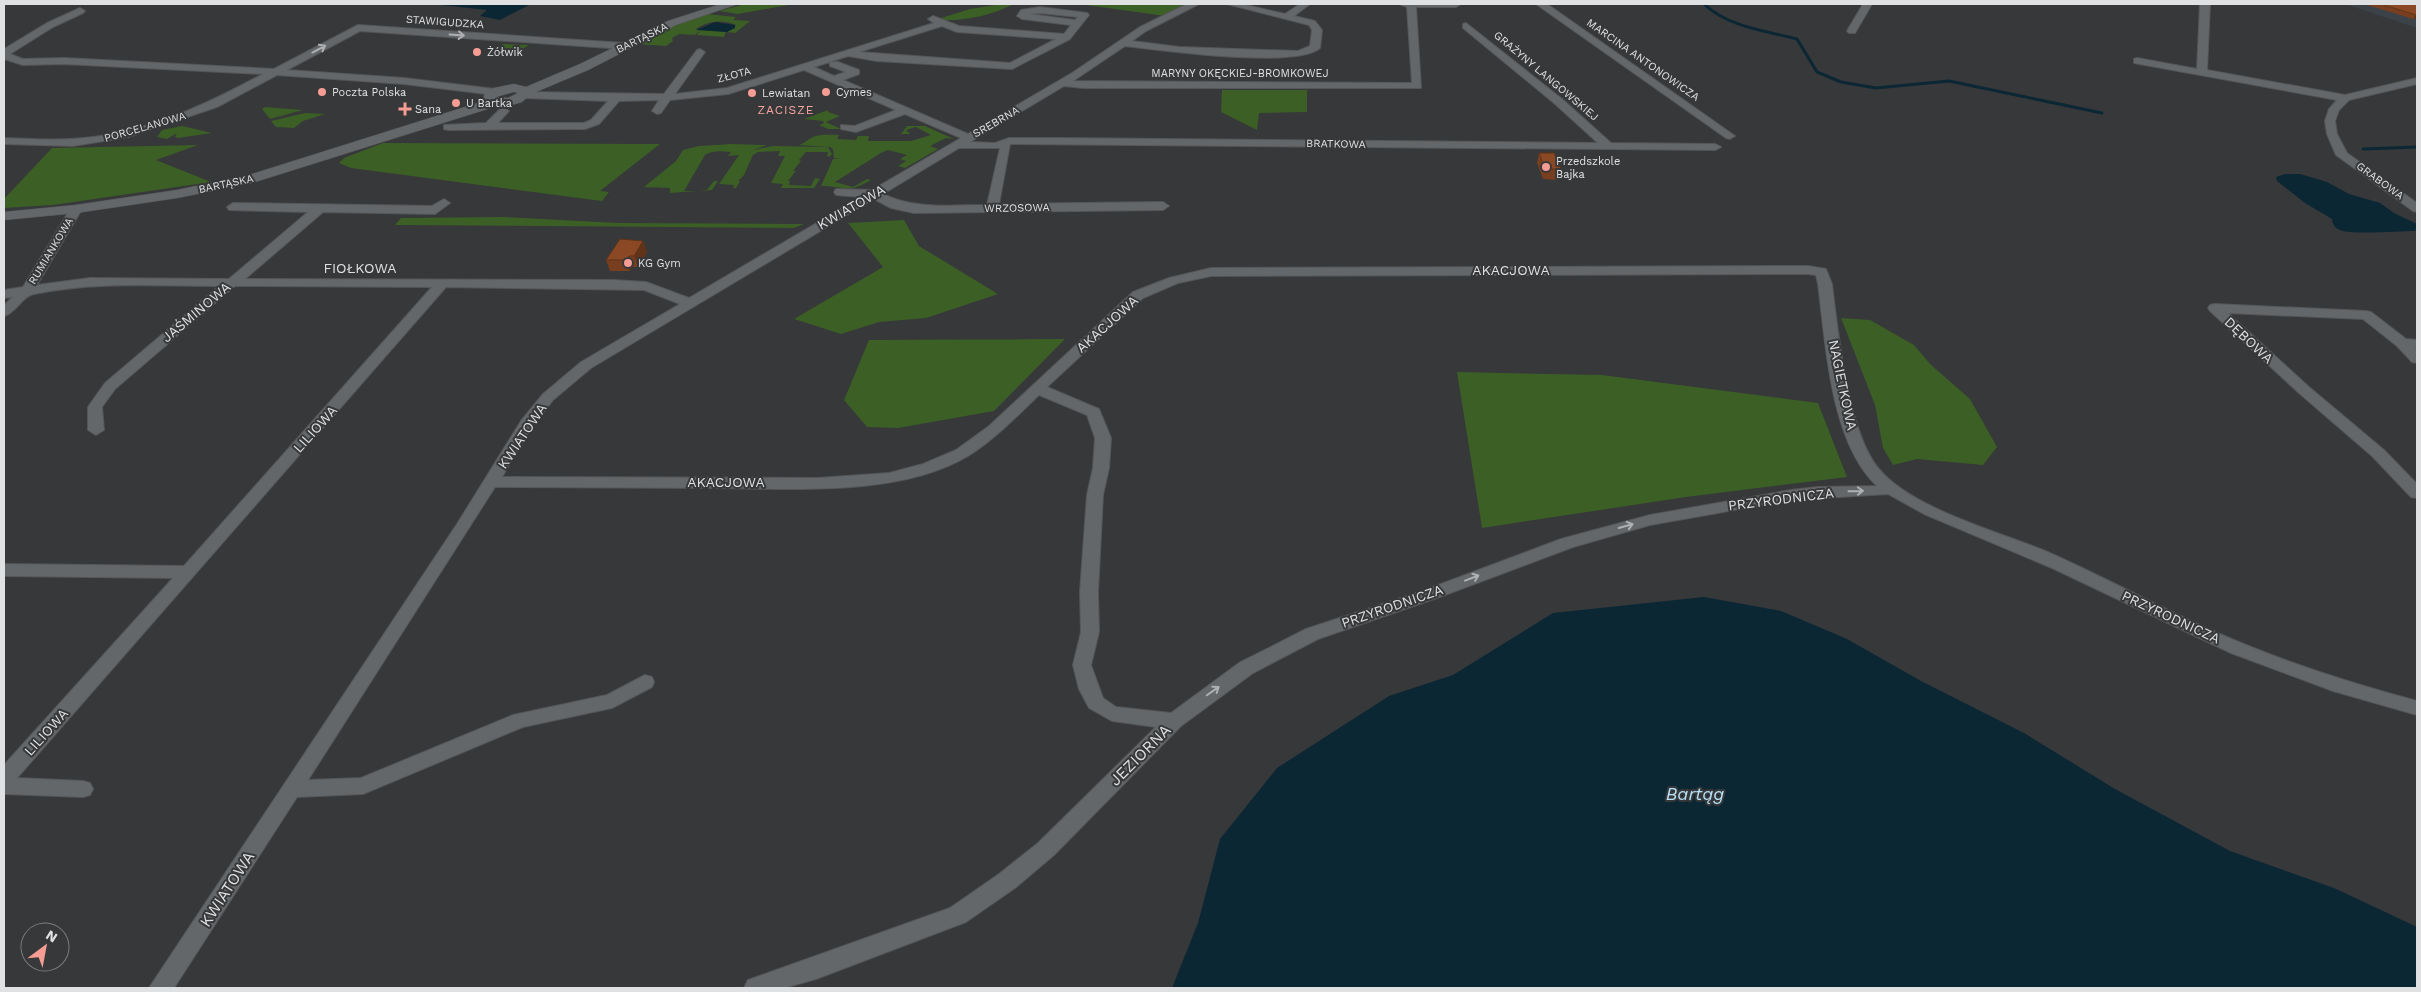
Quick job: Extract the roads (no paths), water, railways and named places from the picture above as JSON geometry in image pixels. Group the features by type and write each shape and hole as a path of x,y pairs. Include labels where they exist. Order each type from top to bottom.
{"street":[{"name":"BARTĄSKA","path":"4,216 76,209 177,194 252,178 444,123 496,101 510,101 521,92 584,66 672,23 732,4"},
{"name":"SREBRNA","path":"805,67 904,111 963,141 1064,83 1143,29 1194,4"},
{"path":"1124,43 1179,50 1284,55 1299,54 1313,50 1317,30 1312,23 1232,4"},
{"path":"1286,17 1306,4"},
{"path":"1407,4 1456,4"},
{"name":"MARYNY OKĘCKIEJ-BROMKOWEJ","path":"1064,83 1084,85 1417,86 1407,4"},
{"name":"MARCINA ANTONOWICZA","path":"1541,4 1730,136"},
{"path":"1852,31 1867,4"},
{"path":"2202,72 2206,4"},
{"path":"929,17 957,29 1067,37 1078,23 1084,15 1040,10 1024,12 1022,16 1078,23"},
{"path":"80,11 50,25 4,53 9,59 24,62 64,61 404,81 496,101 489,127"},
{"name":"ZŁOTA","path":"521,92 667,97 711,94 728,91 942,23"},
{"name":"GRAŻYNY LANGOWSKIEJ","path":"1466,26 1558,101 1608,146"},
{"name":"STAWIGUDZKA","path":"276,72 358,28 624,46"},
{"path":"849,53 863,57 1012,66 1062,40"},
{"path":"657,111 700,52"},
{"path":"2137,61 2345,98 2417,82"},
{"path":"833,80 855,72 834,64"},
{"name":"PORCELANOWA","path":"4,141 80,142 119,136 205,108 276,72"},
{"path":"711,94 728,100"},
{"path":"444,123 489,127 584,126 595,122 618,96"},
{"name":"GRABOWA","path":"2345,98 2334,109 2330,121 2332,134 2342,155 2417,208"},
{"path":"845,127 856,129 904,111"},
{"path":"963,141 1001,147 1444,150 1457,145 1715,147"},
{"name":"KWIATOWA","path":"161,988 491,482 526,424 548,397 586,366 963,141"},
{"path":"992,208 1001,147"},
{"path":"840,192 874,194"},
{"name":"WRZOSOWA","path":"874,194 895,205 914,209 1163,206"},
{"path":"233,207 435,210 444,203"},
{"name":"JAŚMINOWA","path":"96,430 96,407 110,386 320,208"},
{"name":"RUMIANKOWA","path":"4,312 27,291 76,209"},
{"name":"AKACJOWA","path":"491,482 818,483 889,478 928,468 962,453 994,430 1138,295 1162,283 1183,276 1211,272 1808,270 1821,272"},
{"name":"NAGIETKOWA","path":"1821,272 1825,284 1843,395 1857,446 1870,470 1889,488"},
{"name":"FIOŁKOWA","path":"4,294 90,282 441,285 634,284 651,287 690,303"},
{"name":"LILIOWA","path":"4,779 441,285"},
{"name":"DĘBOWA","path":"2402,343 2366,315 2215,308 2304,390 2378,453 2417,493"},
{"path":"2402,343 2417,344"},
{"path":"2402,343 2417,359"},
{"name":"JEZIORNA","path":"1038,389 1094,412 1103,438 1101,468 1095,495 1090,573 1090,632 1085,646 1082,665 1089,689 1096,703 1112,714 1174,721"},
{"name":"PRZYRODNICZA","path":"1174,721 1246,668 1312,634 1431,594 1567,543 1650,520 1739,504 1818,492 1881,491 1889,488 1910,501 1957,524 2056,564 2212,638 2274,663 2384,700 2417,708"},
{"path":"4,570 188,572"},
{"path":"291,789 363,786 520,720 612,701 645,682"},
{"name":"JEZIORNA","path":"756,988 769,982 816,968 958,915 1007,881 1046,849 1174,721"},
{"path":"4,786 83,789"}],"water":[{"path":"432,4 531,4 500,20 480,16 487,10"},
{"path":"715,22 735,25 735,28 727,32 696,30"},
{"path":"2285,174 2300,174 2327,182 2349,194 2380,203 2394,213 2417,224 2417,229 2415,229 2416,231 2377,232 2340,230 2334,226 2332,219 2305,203 2277,181 2276,177"},
{"name":"Bartąg","path":"1704,597 1781,611 1847,639 1921,681 2024,733 2115,789 2230,851 2334,888 2417,927 2417,988 1172,988 1198,923 1220,839 1277,768 1389,696 1453,675 1553,613"}],"waterway":[{"path":"1704,4 1724,18 1736,23 1797,39 1817,72 1841,82 1876,88 1949,81 2102,113"},
{"path":"2363,149 2417,147"}],"place":[{"name":"Żółwik","path":"477,52"},
{"name":"Poczta Polska","path":"322,92"},
{"name":"Cymes","path":"826,92"},
{"name":"Lewiatan","path":"752,93"},
{"name":"U Bartka","path":"456,103"},
{"name":"Sana","path":"405,109"},
{"name":"Przedszkole Bajka","path":"1546,167"},
{"name":"KG Gym","path":"628,263"}],"district":[{"name":"ZACISZE","path":"786,110"}]}
